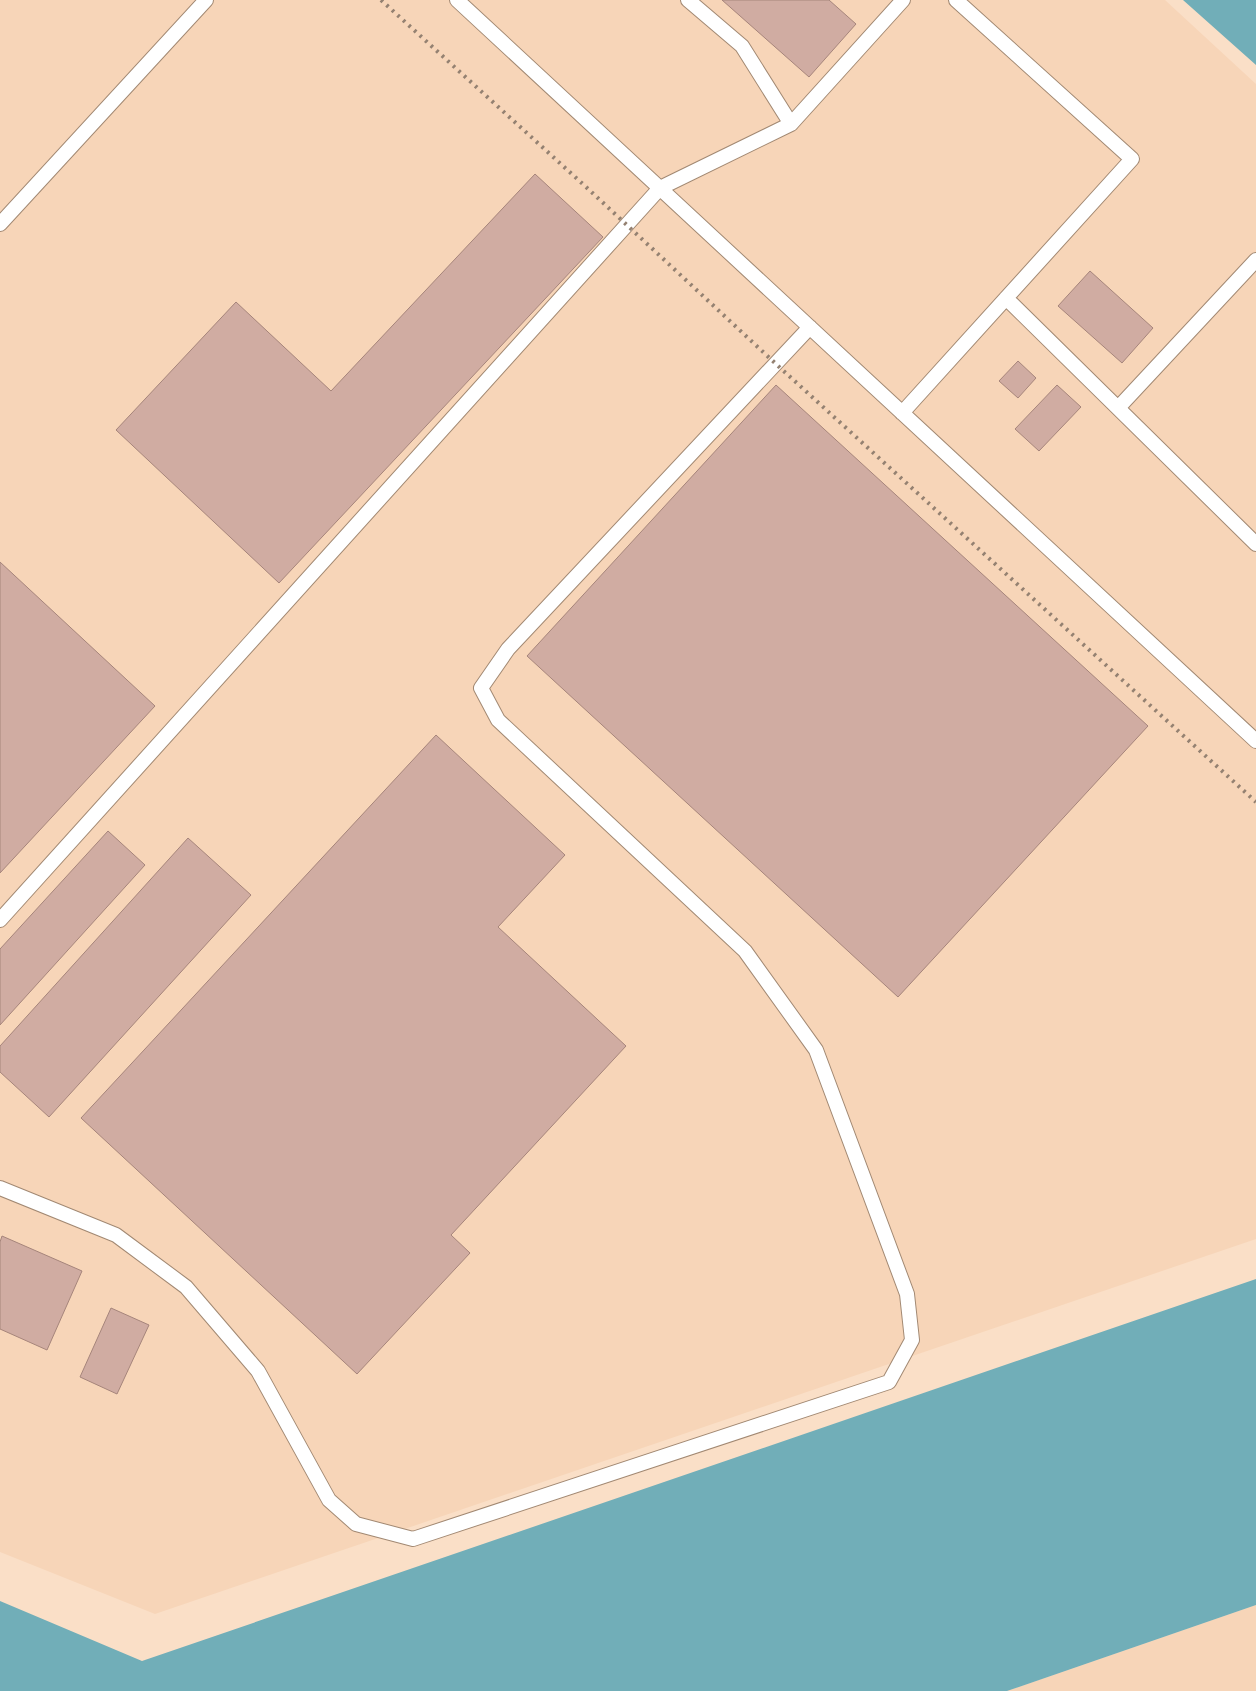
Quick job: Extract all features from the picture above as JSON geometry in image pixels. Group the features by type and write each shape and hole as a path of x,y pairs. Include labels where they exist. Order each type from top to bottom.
{"lane":[{"path":"0,224 206,0"},
{"path":"457,0 1256,741"},
{"path":"688,0 742,46 791,124"},
{"path":"0,920 660,188 791,124 903,0"},
{"path":"902,413 1132,159 956,0"},
{"path":"1118,408 1256,260"},
{"path":"1006,298 1256,544"},
{"path":"0,1188 116,1235 186,1287 258,1371 328,1500 356,1524 413,1539 890,1382 912,1340 907,1294 816,1050 745,951 498,720 481,688 508,649 810,328"}],"shaded area":[{"path":"0,0 1165,0 1256,84 1256,1239 155,1614 0,1552"},
{"path":"1256,1605 1256,1691 1007,1691"}],"water":[{"path":"1183,0 1256,0 1256,65"},
{"path":"1256,1279 1256,1605 1007,1691 0,1691 0,1601 142,1661"}],"building":[{"path":"722,0 829,0 856,24 809,77"},
{"path":"535,174 603,237 279,583 116,430 236,302 331,391"},
{"path":"1090,271 1153,328 1122,363 1058,306"},
{"path":"1018,361 1036,378 1018,398 999,381"},
{"path":"776,385 1148,726 898,997 527,656"},
{"path":"1057,385 1081,407 1039,451 1015,429"},
{"path":"0,562 155,706 0,873"},
{"path":"436,735 565,855 498,927 626,1046 451,1235 470,1253 357,1374 81,1118"},
{"path":"108,831 145,865 0,1025 0,949"},
{"path":"188,838 251,895 49,1117 0,1072 0,1046"},
{"path":"2,1236 82,1271 47,1350 0,1329 0,1242"},
{"path":"111,1308 149,1325 117,1394 80,1377"}],"railway":[{"path":"381,0 1256,802"}]}
